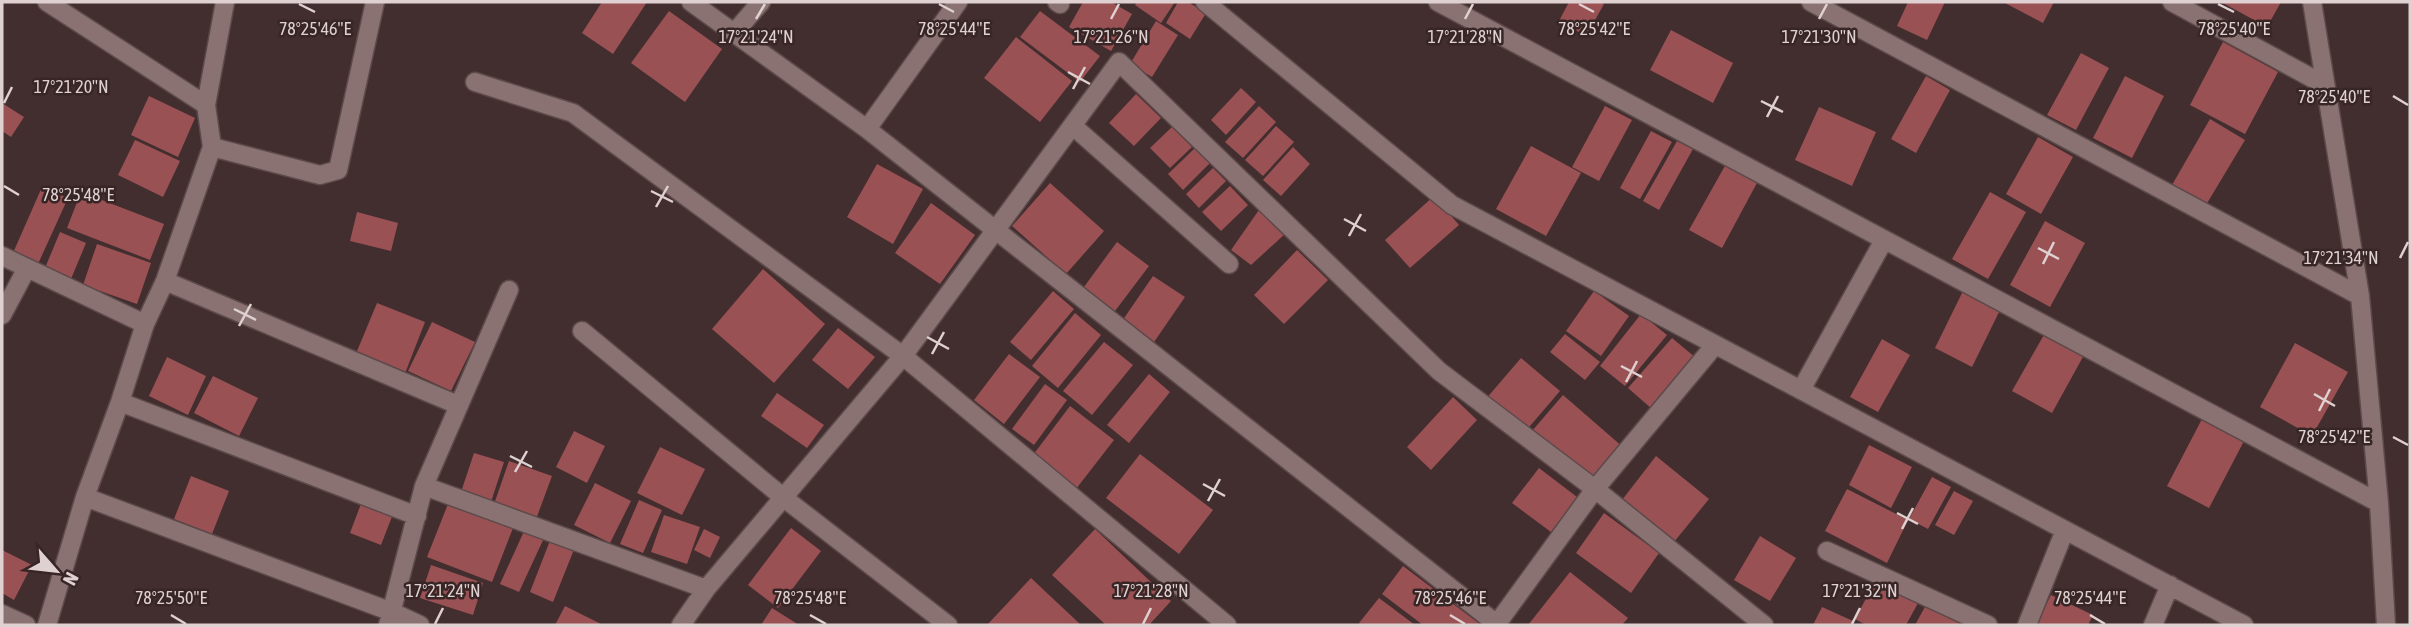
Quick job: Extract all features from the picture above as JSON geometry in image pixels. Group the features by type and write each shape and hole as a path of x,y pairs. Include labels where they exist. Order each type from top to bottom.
{"street":[{"path":"47,2 206,105"},
{"path":"47,625 85,497 145,324 164,281 212,147 206,105 225,2"},
{"path":"212,147 320,175 338,170 375,2"},
{"path":"691,2 867,129 1497,625 1595,489 1715,345"},
{"path":"735,32 761,2"},
{"path":"867,129 958,2"},
{"path":"1205,2 1452,205 2244,625"},
{"path":"1438,2 2379,503"},
{"path":"1811,2 2360,296"},
{"path":"2172,2 2323,84"},
{"path":"2312,2 2323,84 2360,296 2379,503 2386,625"},
{"path":"681,625 706,589 903,356 1119,62 1439,371 1595,489 1764,625"},
{"path":"475,82 573,113 903,356 1227,625"},
{"path":"1073,126 1229,264"},
{"path":"1801,390 1884,240"},
{"path":"2,256 145,324"},
{"path":"2,315 27,268"},
{"path":"164,281 458,405"},
{"path":"390,619 424,486 509,290"},
{"path":"582,331 785,498 947,625"},
{"path":"120,402 417,516"},
{"path":"424,486 706,589"},
{"path":"85,497 390,619 420,625"},
{"path":"2027,625 2065,530"},
{"path":"1827,551 1988,625"},
{"path":"2153,625 2170,585"},
{"path":"2,614 26,625"}],"building":[{"path":"602,2 647,2 613,54 582,33"},
{"path":"1083,2 1111,2 1132,14 1111,51 1069,27"},
{"path":"1137,2 1175,2 1161,23 1135,5"},
{"path":"1178,2 1188,2 1206,13 1190,39 1166,23"},
{"path":"1569,2 1604,4 1586,36 1559,21"},
{"path":"1908,2 1945,2 1927,40 1897,26"},
{"path":"2003,2 2054,2 2043,23"},
{"path":"2221,2 2281,2 2267,27"},
{"path":"669,11 722,49 685,102 631,63"},
{"path":"1040,11 1100,56 1080,82 1020,37"},
{"path":"1156,21 1178,35 1152,77 1130,64"},
{"path":"1671,30 1733,63 1713,103 1650,70"},
{"path":"1016,37 1072,81 1040,122 984,78"},
{"path":"2223,42 2278,72 2245,134 2190,105"},
{"path":"2081,53 2109,68 2076,130 2047,115"},
{"path":"1926,76 1950,90 1916,153 1891,139"},
{"path":"2125,76 2164,96 2132,158 2093,138"},
{"path":"1241,88 1256,102 1226,135 1211,120"},
{"path":"1136,94 1161,118 1134,146 1109,123"},
{"path":"149,96 195,118 178,157 131,135"},
{"path":"2,103 24,117 11,137 2,131"},
{"path":"1259,106 1276,122 1243,158 1225,142"},
{"path":"1605,106 1632,120 1599,181 1572,167"},
{"path":"1819,107 1876,132 1852,186 1795,160"},
{"path":"2210,119 2245,140 2206,205 2172,185"},
{"path":"1276,126 1294,142 1263,176 1245,160"},
{"path":"1172,127 1192,147 1170,168 1150,148"},
{"path":"1651,131 1672,142 1640,199 1620,188"},
{"path":"2038,137 2073,157 2041,214 2006,194"},
{"path":"135,140 180,161 163,197 118,175"},
{"path":"1677,141 1693,149 1659,210 1643,201"},
{"path":"1531,146 1581,173 1546,236 1496,209"},
{"path":"1293,147 1310,164 1281,196 1263,180"},
{"path":"1195,148 1210,163 1183,190 1168,174"},
{"path":"877,164 923,189 893,244 847,217"},
{"path":"1726,164 1758,181 1722,248 1689,230"},
{"path":"1213,168 1226,181 1199,208 1186,194"},
{"path":"1050,183 1104,231 1066,274 1012,226"},
{"path":"1230,186 1248,205 1221,231 1202,212"},
{"path":"42,187 68,198 38,264 13,253"},
{"path":"81,192 164,224 150,260 67,228"},
{"path":"1990,192 2026,212 1988,279 1952,259"},
{"path":"1434,196 1459,225 1410,268 1385,240"},
{"path":"931,203 975,235 940,284 895,253"},
{"path":"1261,207 1286,233 1251,265 1231,250"},
{"path":"357,212 398,223 391,251 350,241"},
{"path":"2045,221 2085,243 2050,307 2010,285"},
{"path":"60,232 86,243 71,279 45,268"},
{"path":"1117,242 1149,266 1112,315 1081,291"},
{"path":"97,244 151,263 137,304 83,285"},
{"path":"1297,250 1328,280 1284,324 1254,295"},
{"path":"763,269 825,324 774,383 712,329"},
{"path":"1153,276 1185,297 1152,345 1120,324"},
{"path":"1964,289 2001,308 1972,367 1935,348"},
{"path":"1053,291 1074,309 1031,360 1010,342"},
{"path":"1594,291 1629,316 1601,356 1566,331"},
{"path":"377,303 425,322 404,376 355,356"},
{"path":"1075,313 1101,335 1058,388 1032,366"},
{"path":"1641,314 1667,335 1625,386 1600,366"},
{"path":"432,322 475,342 451,391 408,371"},
{"path":"838,328 875,357 848,389 812,360"},
{"path":"2045,333 2084,355 2052,413 2012,391"},
{"path":"1565,334 1600,362 1585,380 1550,352"},
{"path":"1672,338 1696,358 1652,409 1628,388"},
{"path":"1882,339 1910,355 1878,412 1850,397"},
{"path":"1104,342 1133,365 1092,415 1063,391"},
{"path":"2295,343 2348,372 2312,436 2260,407"},
{"path":"1009,354 1040,377 1004,424 974,400"},
{"path":"167,357 206,376 188,415 149,396"},
{"path":"1521,358 1560,391 1524,433 1485,400"},
{"path":"1149,374 1170,392 1129,443 1107,425"},
{"path":"213,376 258,398 239,436 194,413"},
{"path":"1045,384 1067,400 1034,445 1012,429"},
{"path":"777,393 824,425 807,448 761,416"},
{"path":"1563,395 1624,448 1594,484 1532,431"},
{"path":"1453,397 1477,420 1431,470 1407,447"},
{"path":"1070,406 1114,440 1076,489 1033,455"},
{"path":"2202,419 2244,441 2209,508 2167,486"},
{"path":"574,431 605,446 587,483 556,467"},
{"path":"1869,445 1912,467 1891,508 1849,485"},
{"path":"660,447 705,469 682,515 637,493"},
{"path":"474,453 504,462 490,505 460,495"},
{"path":"1140,454 1213,510 1179,554 1106,498"},
{"path":"1656,456 1709,499 1674,542 1622,500"},
{"path":"509,461 552,476 535,522 493,507"},
{"path":"1539,468 1577,497 1551,532 1512,503"},
{"path":"191,476 229,491 212,534 174,519"},
{"path":"1932,477 1951,487 1928,529 1909,519"},
{"path":"595,483 631,501 610,543 574,525"},
{"path":"1847,489 1908,520 1887,563 1825,531"},
{"path":"1954,491 1973,501 1954,535 1935,525"},
{"path":"639,500 662,510 643,553 620,544"},
{"path":"362,501 393,514 381,545 350,533"},
{"path":"448,504 513,528 492,582 427,557"},
{"path":"1604,513 1659,553 1631,593 1576,553"},
{"path":"664,515 700,527 687,564 651,552"},
{"path":"791,528 821,551 778,608 748,585"},
{"path":"525,529 544,538 519,592 500,584"},
{"path":"704,529 720,537 710,558 694,550"},
{"path":"1095,529 1171,601 1149,625 1106,625 1052,575"},
{"path":"1760,536 1796,558 1770,601 1734,580"},
{"path":"551,538 575,547 553,602 530,592"},
{"path":"2,550 32,565 14,600 2,593"},
{"path":"431,565 483,583 473,615 420,598"},
{"path":"1403,566 1481,625 1423,625 1382,594"},
{"path":"1570,572 1628,618 1622,625 1528,625"},
{"path":"1031,578 1081,625 987,625"},
{"path":"1876,580 1918,603 1906,625 1866,625 1855,619"},
{"path":"2051,595 2093,615 2088,625 2036,625"},
{"path":"1379,598 1415,625 1359,623"},
{"path":"1926,605 1962,625 1915,625"},
{"path":"565,606 603,625 555,625"},
{"path":"1822,607 1853,621 1852,625 1813,625"},
{"path":"772,608 799,625 761,625"}]}
